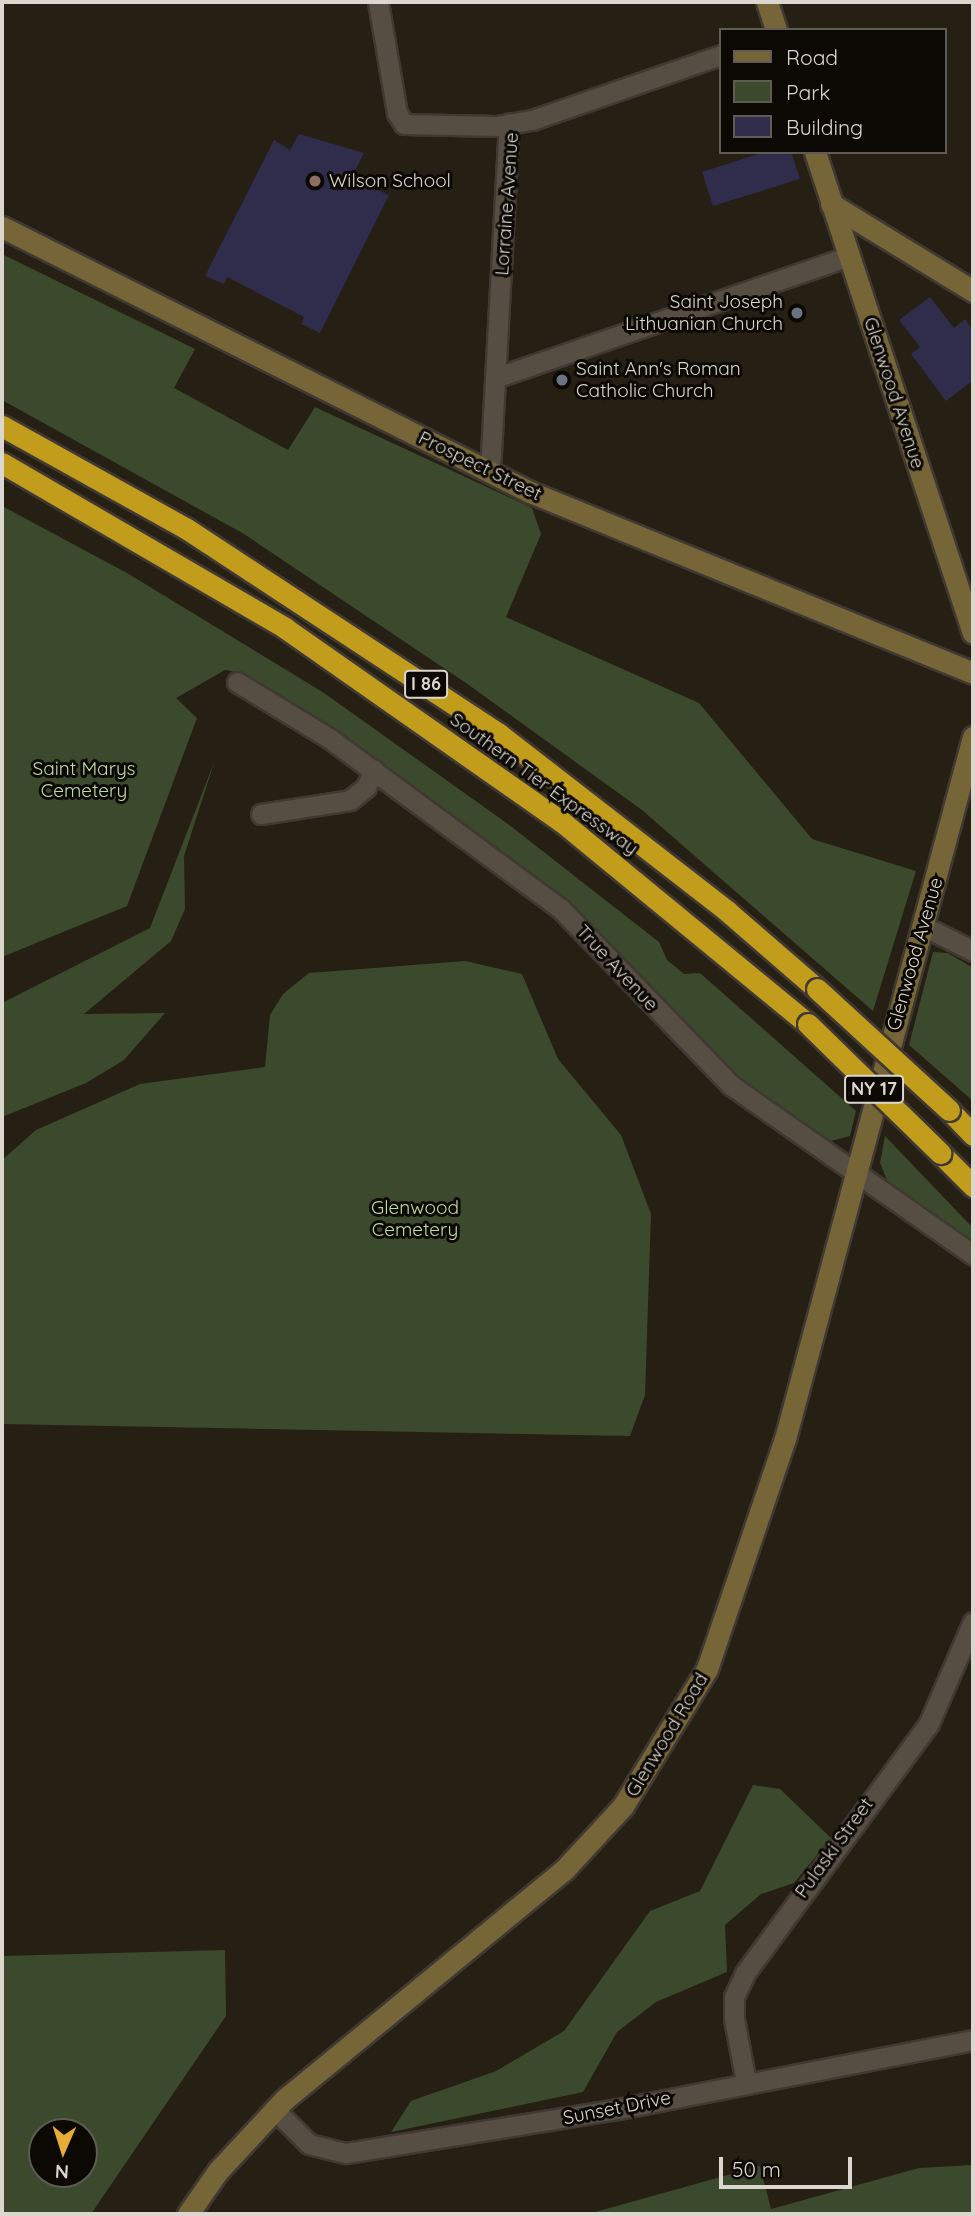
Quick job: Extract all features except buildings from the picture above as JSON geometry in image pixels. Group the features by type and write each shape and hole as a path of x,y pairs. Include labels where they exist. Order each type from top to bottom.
{"highway":[{"name":"Southern Tier Expressway","path":"2,426 187,529 499,734 727,911 817,989 973,1135"},
{"name":"Southern Tier Expressway","path":"2,463 285,628 561,821 808,1024 973,1186"}],"street":[{"path":"378,2 397,113 404,124 509,124"},
{"path":"767,2 775,28"},
{"name":"Lorraine Avenue","path":"490,471 498,377 509,124 720,55"},
{"name":"Glenwood Avenue","path":"816,154 973,633"},
{"path":"831,204 973,291"},
{"name":"Prospect Street","path":"2,227 490,471 973,673"},
{"path":"498,377 849,256"},
{"name":"True Avenue","path":"237,682 374,770 561,909 732,1086 973,1255"},
{"name":"Glenwood Avenue","path":"855,1171 973,737"},
{"path":"261,814 350,800 366,788 374,770"},
{"path":"923,926 973,951"},
{"name":"Glenwood Road","path":"188,2214 218,2172 275,2110 564,1870 623,1806 658,1756 707,1669 737,1595 785,1439 855,1171"},
{"name":"Pulaski Street","path":"746,2082 734,2020 734,1997 744,1973 929,1723 973,1622"},
{"name":"Sunset Drive","path":"275,2110 309,2144 346,2153 973,2040"}],"green space":[{"path":"2,254 195,349 174,388 288,450 315,407 532,508 541,534 506,617 699,703 812,839 916,871 873,1011 642,810 466,683 244,534 2,400"},
{"name":"Saint Marys Cemetery","path":"2,506 127,573 324,693 508,824 659,942 667,960 684,974 700,973 856,1111 850,1136 827,1142 724,1068 618,953 463,823 243,673 225,670 176,698 197,718 127,906 2,957"},
{"path":"215,760 184,856 185,909 171,941 84,1014 165,1013 124,1060 86,1083 2,1117 2,1003 150,928"},
{"path":"933,952 948,953 973,968 973,1101 909,1045"},
{"name":"Glenwood Cemetery","path":"465,961 522,974 558,1059 621,1135 651,1214 645,1395 630,1436 2,1424 2,1160 36,1130 140,1084 265,1067 270,1015 283,994 309,973"},
{"path":"885,1136 973,1228 973,1245 889,1185 880,1163"},
{"path":"753,1785 780,1789 831,1838 794,1883 761,1894 725,1925 727,1972 656,2002 617,2032 583,2092 391,2132 411,2101 496,2071 564,2031 650,1911 700,1891"},
{"path":"225,1950 226,2016 91,2214 2,2214 2,1956"},
{"path":"973,2165 973,2214 588,2214 760,2166 771,2209 919,2168"}],"place":[{"name":"Wilson School","path":"315,181"},
{"name":"Saint Joseph Lithuanian Church","path":"797,313"},
{"name":"Saint Ann's Roman Catholic Church","path":"562,380"}]}
